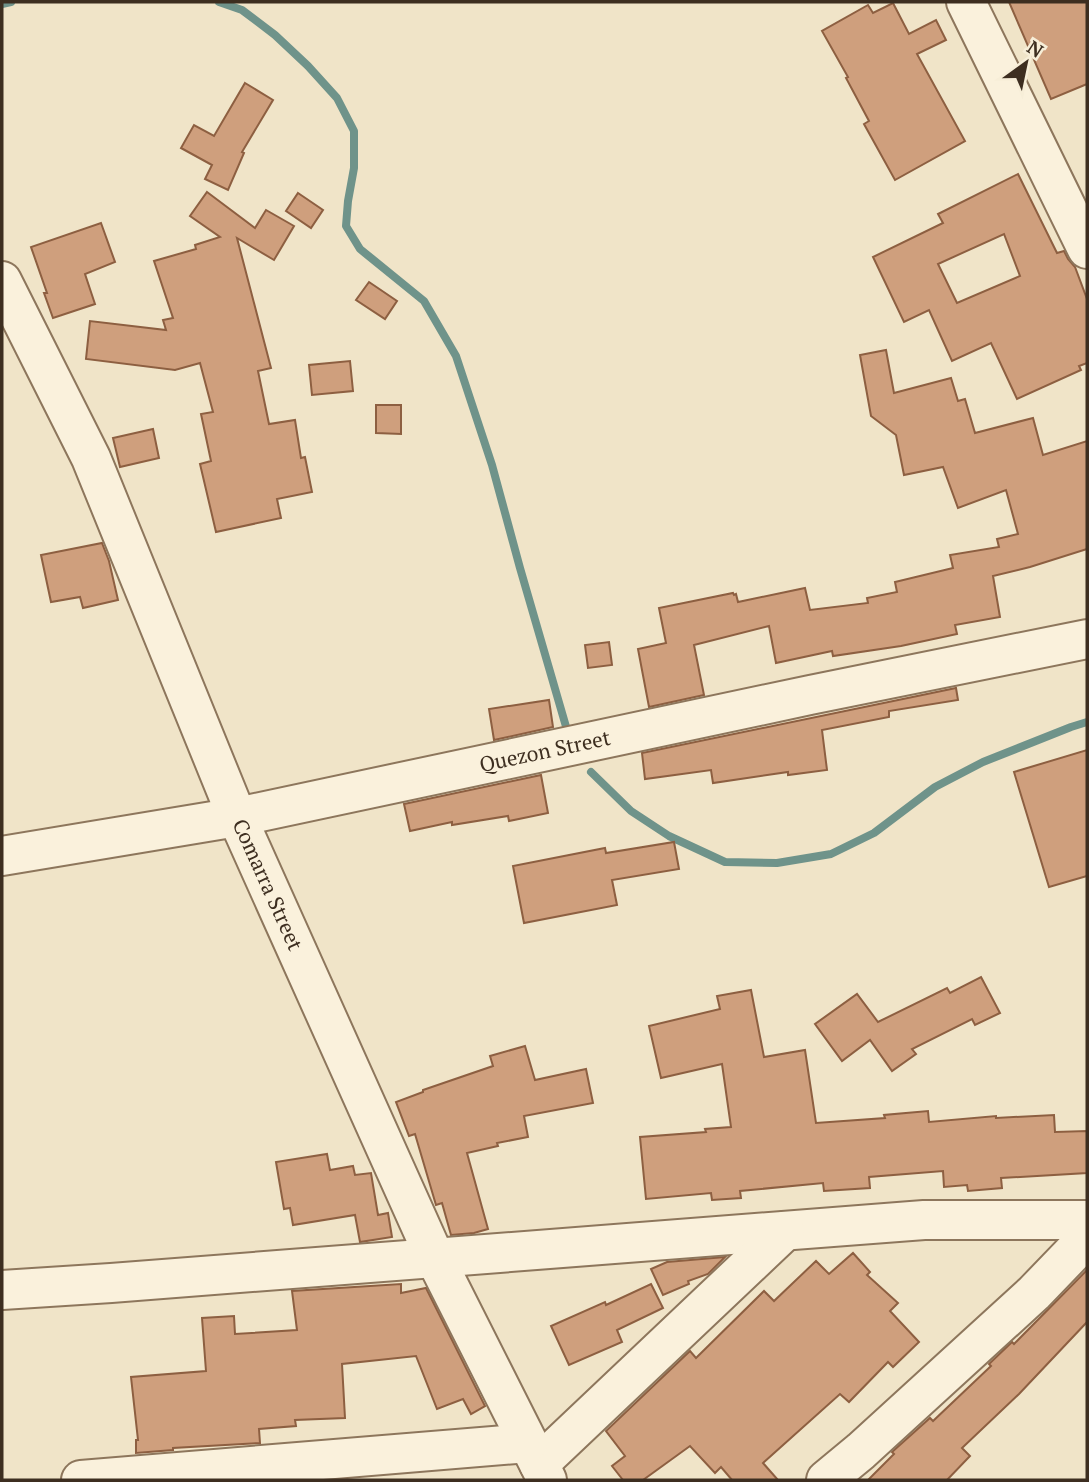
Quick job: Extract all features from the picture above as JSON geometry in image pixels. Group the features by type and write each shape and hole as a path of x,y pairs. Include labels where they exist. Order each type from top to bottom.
{"street":[{"path":"966,2 1087,249"},
{"name":"Comarra Street","path":"2,281 91,458 237,817 435,1258 538,1463"},
{"name":"Quezon Street","path":"2,856 237,817 1087,638"},
{"path":"2,1290 924,1220 1087,1220"},
{"path":"81,1480 538,1463 785,1231"},
{"path":"826,1480 1034,1293 1087,1238"}],"building":[{"path":"1009,2 1087,2 1087,84 1051,99"},
{"path":"893,3 909,34 936,20 946,40 917,54 965,141 895,180 864,124 869,121 822,31 868,5 873,13"},
{"path":"245,83 273,100 242,152 244,153 228,190 205,179 212,165 181,148 194,125 214,136"},
{"path":"1018,174 1057,253 1064,251 1075,267 1087,299 1087,363 1079,366 1081,370 1017,399 991,343 952,361 929,310 904,322 873,257 943,223 938,214","holes":["1004,234 1020,276 957,303 938,264"]},
{"path":"207,192 255,228 266,210 294,226 274,260 237,238 271,368 258,371 269,424 295,420 301,458 305,457 312,492 277,499 281,518 216,532 200,464 211,461 201,414 213,412 200,363 175,370 86,359 90,321 166,330 163,320 173,318 154,261 196,249 195,245 220,237 190,216"},
{"path":"298,193 323,210 311,228 286,211"},
{"path":"101,223 115,262 85,274 95,304 53,318 31,247"},
{"path":"369,282 397,301 385,319 356,300"},
{"path":"886,350 894,393 951,378 958,401 965,399 975,433 1033,418 1043,455 1087,441 1087,549 993,576 1000,617 955,625 957,634 833,656 832,651 776,663 769,626 694,645 704,695 649,707 638,649 666,643 659,608 733,593 736,594 738,602 805,588 810,610 868,603 867,598 897,592 895,582 953,568 950,555 999,547 997,539 1018,534 1006,490 958,508 943,467 904,475 896,435 871,416 860,355"},
{"path":"350,361 353,391 312,395 309,365"},
{"path":"376,405 401,405 401,434 376,433"},
{"path":"153,429 159,458 120,467 113,438"},
{"path":"102,543 118,600 83,608 80,597 51,602 41,555"},
{"path":"609,642 612,665 588,668 585,645"},
{"path":"956,688 958,700 889,711 889,717 822,730 827,770 788,775 788,772 713,783 711,770 645,779 642,753"},
{"path":"549,700 553,727 494,740 489,709"},
{"path":"1087,750 1087,876 1049,887 1014,772"},
{"path":"541,775 548,813 509,821 508,816 452,825 452,822 410,831 404,804"},
{"path":"674,842 679,869 612,880 617,905 524,923 513,866 605,848 606,853"},
{"path":"981,977 1000,1013 975,1025 972,1019 912,1049 916,1054 892,1071 870,1040 842,1061 815,1024 857,994 878,1022 947,988 950,993"},
{"path":"751,990 764,1057 805,1050 816,1123 885,1118 884,1115 928,1111 929,1122 996,1116 1054,1115 1055,1132 1087,1131 1087,1173 1001,1178 1002,1188 968,1191 967,1185 944,1187 943,1171 869,1177 870,1188 824,1191 823,1183 740,1191 741,1198 712,1200 711,1193 646,1199 640,1137 706,1132 705,1129 731,1127 722,1064 661,1078 649,1026 720,1009 717,996"},
{"path":"525,1046 535,1080 586,1069 593,1103 524,1116 528,1137 467,1153 488,1229 451,1235 442,1203 436,1205 415,1134 409,1136 396,1102 493,1066 490,1056"},
{"path":"327,1154 330,1170 353,1166 355,1175 371,1173 378,1215 388,1213 392,1237 360,1242 355,1215 293,1225 290,1208 284,1209 276,1162"},
{"path":"853,1253 870,1272 867,1275 898,1303 890,1311 919,1342 893,1367 888,1362 849,1402 840,1394 763,1463 778,1480 732,1480 721,1467 715,1473 690,1446 643,1480 623,1480 612,1466 625,1456 606,1431 690,1351 696,1358 764,1291 774,1301 816,1261 829,1274"},
{"path":"725,1257 708,1274 688,1281 689,1284 663,1295 651,1269 667,1262"},
{"path":"1087,1270 1087,1322 1019,1394 962,1448 970,1456 947,1480 868,1480 894,1454 892,1452 930,1418 933,1421"},
{"path":"401,1284 401,1293 426,1288 485,1406 471,1414 463,1399 437,1409 416,1356 342,1364 345,1418 295,1420 296,1426 259,1429 260,1443 136,1453 138,1440 131,1377 206,1371 202,1318 234,1316 235,1334 297,1330 292,1291"},
{"path":"651,1284 663,1308 617,1330 622,1342 569,1365 551,1326"}],"waterway":[{"path":"2,4 11,2"},
{"path":"219,2 242,10 275,35 308,66 337,98 354,131 354,168 346,226 360,249 424,301 456,356 492,465 567,730"},
{"path":"591,772 631,811 669,836 725,862 777,863 831,854 874,833 935,787 983,762 1087,722"}]}
